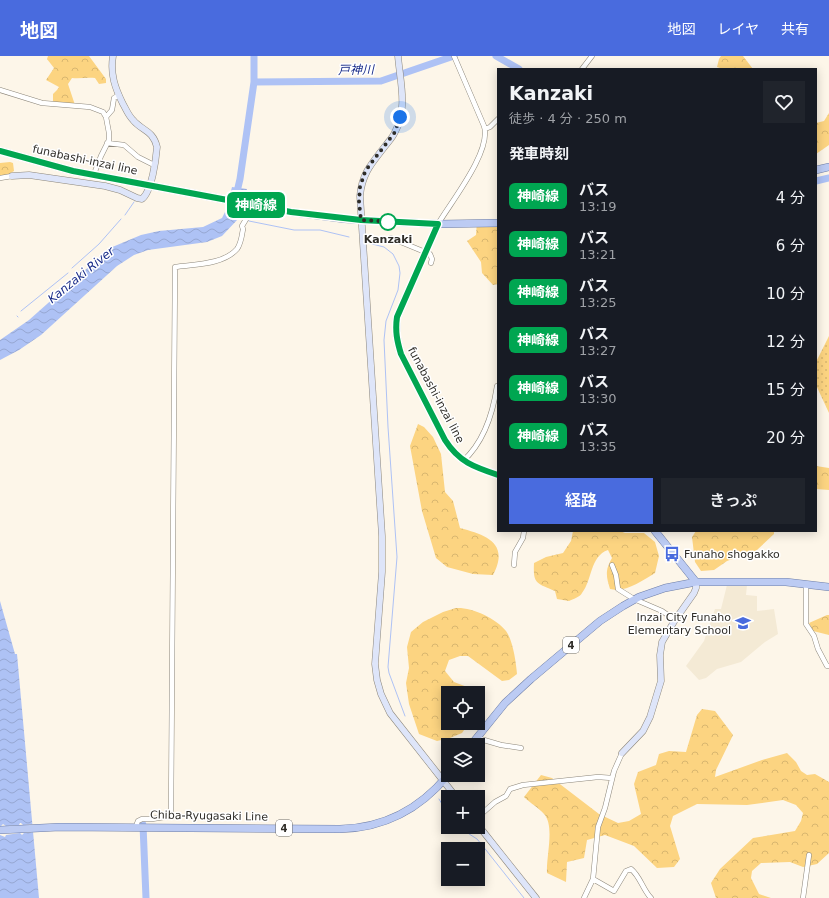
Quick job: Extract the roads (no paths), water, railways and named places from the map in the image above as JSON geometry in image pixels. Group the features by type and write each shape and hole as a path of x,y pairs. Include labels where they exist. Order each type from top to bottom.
{"main road":[{"name":"funabashi-inzai line","path":"0,151 50,166 252,205 361,220 438,224 427,252 399,311 397,317 396,335 401,354 445,440 463,461 478,469 497,475"},
{"path":"817,170 829,167"},
{"path":"438,224 497,223"},
{"path":"656,532 696,582"},
{"name":"4","path":"477,738 505,703 530,679 600,621 634,599 664,588 696,582 759,581 829,587"},
{"name":"Chiba-Ryugasaki Line","path":"0,830 35,828 141,827 367,827 399,815 417,805 431,794 442,782"}],"street":[{"path":"0,178 29,175 105,186 120,190 137,198 142,198 147,194 154,165 157,146 156,141 151,133 133,120 119,95 111,70 113,56"},
{"path":"398,56 402,107 400,117 395,132 365,172 360,187 359,202 382,536 382,572 375,653 376,672 381,694 390,713 441,772"},
{"path":"583,68 592,56"},
{"path":"438,224 475,166 483,142 485,129 455,58"},
{"path":"0,90 42,103 90,107 103,112 106,117 109,134 107,143 94,174"},
{"path":"106,117 112,110 114,98 119,95"},
{"path":"485,129 490,127 497,120"},
{"path":"107,143 124,145 138,157 154,165"},
{"path":"141,827 138,821 142,819 171,816 175,267 220,260 238,249 243,229 242,226 250,213 252,205"},
{"path":"391,238 427,252 432,256 431,263"},
{"path":"463,461 472,452 488,422 494,407 496,386"},
{"path":"514,565 515,552 523,538 524,532"},
{"path":"612,565 616,575 618,589 634,599 662,611 675,620"},
{"path":"584,898 593,879 598,827 605,808 612,778 622,753 643,731 650,717 661,681 660,655 662,642 694,593 696,582"},
{"path":"806,584 806,624 814,636 818,649 827,666 829,666"},
{"path":"485,740 501,745 521,748"},
{"path":"485,811 506,796 510,789 523,785 598,777 612,778"},
{"path":"485,834 536,898"},
{"path":"803,898 809,855"},
{"path":"593,879 614,892 626,872 631,869 635,872 646,893 651,898"}],"water":[{"path":"232,187 247,189 241,213 244,217 243,219 238,219 222,236 207,242 148,250 134,255 117,266 41,335 19,350 0,360 0,340 29,320 110,248 141,235 159,231 203,227 222,218 226,210"},
{"path":"0,601 15,654 17,654 39,898 0,898"}],"waterway":[{"name":"Kanzaki River","path":"236,196 240,179 254,82 254,56"},
{"name":"戸神川","path":"254,82 381,81 454,56"},
{"name":"戸神川","path":"496,56 517,68"},
{"name":"戸神川","path":"817,181 829,178"},
{"path":"125,215 134,202"},
{"path":"72,268 99,244 121,219"},
{"path":"249,221 294,230 320,230 349,237"},
{"path":"372,244 384,247 393,254 399,266 400,273 398,290 386,321 384,340 388,427 397,557 388,667 405,716"},
{"path":"21,311 68,273"},
{"name":"Kanzaki River","path":"142,822 146,898"},
{"path":"469,834 477,839 524,898"}],"place":[{"name":"Kanzaki","path":"388,222"},
{"name":"Funaho shogakko","path":"672,554"},
{"name":"Inzai City Funaho Elementary School","path":"743,623"}]}
